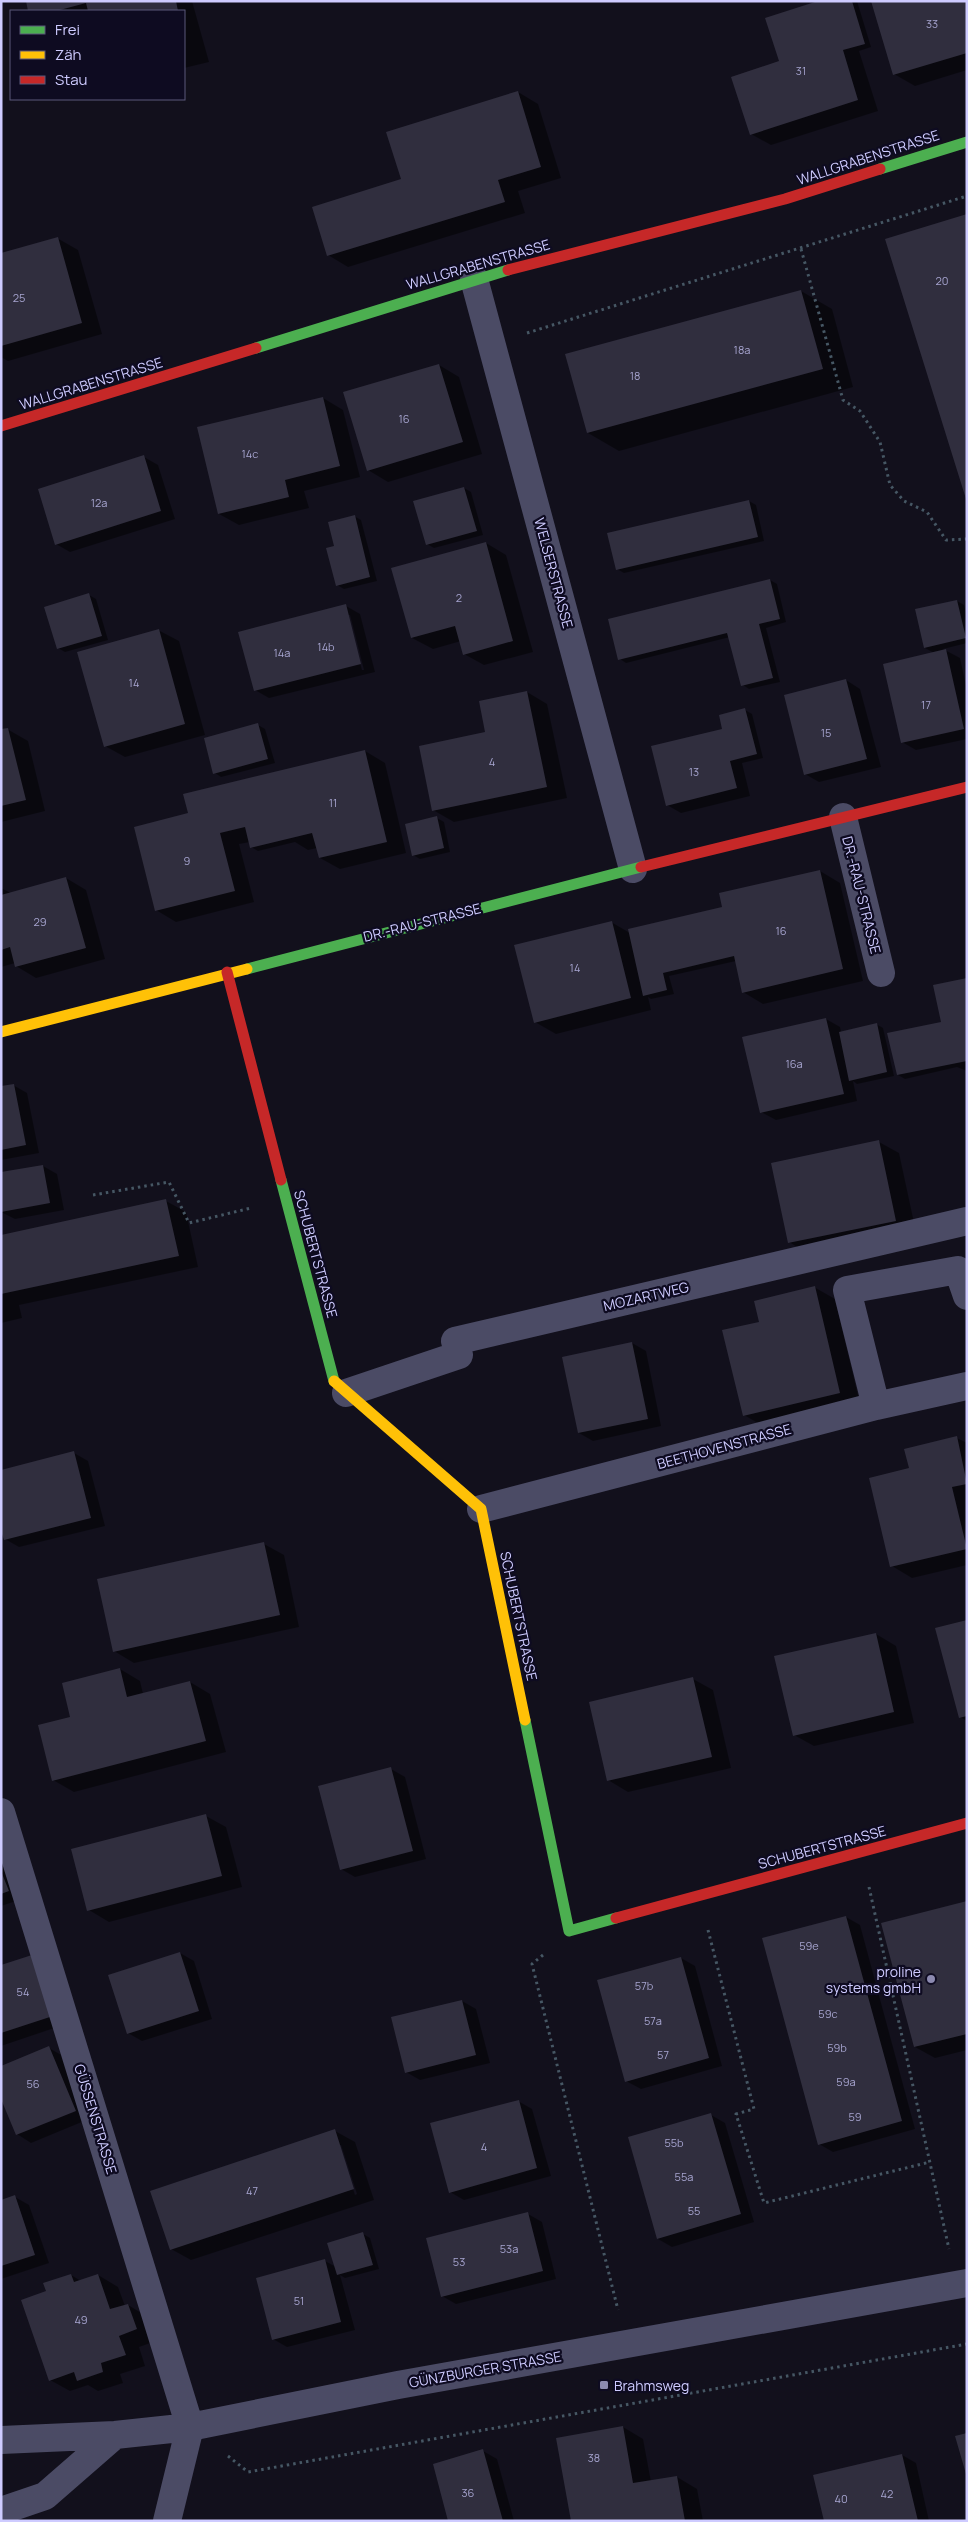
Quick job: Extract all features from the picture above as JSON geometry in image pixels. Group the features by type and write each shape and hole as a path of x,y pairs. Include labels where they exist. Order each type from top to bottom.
{"street":[{"name":"WALLGRABENSTRASSE","path":"1,426 474,279 785,199 967,142"},
{"name":"WELSERSTRASSE","path":"474,279 493,343 633,869"},
{"name":"DR.-RAU-STRASSE","path":"1,1032 227,972 633,869 967,787"},
{"name":"DR.-RAU-STRASSE","path":"843,817 881,973"},
{"name":"SCHUBERTSTRASSE","path":"227,972 334,1383 481,1509 569,1931 967,1823"},
{"name":"MOZARTWEG","path":"346,1393 459,1355 455,1341 967,1221"},
{"path":"876,1406 848,1290 958,1270 967,1296"},
{"name":"BEETHOVENSTRASSE","path":"481,1509 876,1406 967,1386"},
{"name":"GÜSSENSTRASSE","path":"1,1812 190,2427"},
{"name":"GÜNZBURGER STRASSE","path":"1,2440 115,2435 190,2427 408,2383 962,2283"},
{"path":"167,2521 190,2427"},
{"path":"1,2511 45,2496 115,2435"}],"path":[{"path":"493,343 967,196"},
{"path":"801,249 843,400 860,411 880,442 890,485 904,501 927,512 946,540 967,539"},
{"path":"93,1195 169,1182 189,1223 287,1199"},
{"path":"861,1852 930,2162 962,2283"},
{"path":"700,1896 754,2109 736,2114 764,2203 930,2162"},
{"path":"569,1931 532,1964 626,2343"},
{"path":"190,2427 248,2472 967,2344"}],"building":[{"path":"26,1 176,1 178,10 88,10 86,3 60,10 28,10"},
{"path":"818,1 852,1 865,44 843,50 858,100 750,135 731,77 779,61 765,18"},
{"path":"871,1 967,1 967,53 893,75"},
{"path":"518,91 541,167 498,180 505,202 327,256 312,207 401,179 386,132"},
{"path":"967,214 967,499 966,499 885,239"},
{"path":"58,237 82,323 1,346 1,253"},
{"path":"801,290 823,369 587,433 565,354"},
{"path":"439,364 463,442 367,471 343,392"},
{"path":"323,397 340,466 285,480 289,497 218,514 197,427"},
{"path":"144,455 161,511 55,545 38,489"},
{"path":"464,487 477,531 426,545 413,501"},
{"path":"749,500 758,537 616,570 607,533"},
{"path":"355,515 370,577 336,586 326,548 334,546 328,522"},
{"path":"486,542 513,641 463,655 455,626 411,638 391,568"},
{"path":"770,579 780,619 759,624 773,678 741,686 727,633 618,660 608,619"},
{"path":"89,593 102,636 57,649 44,607"},
{"path":"957,600 966,638 924,648 915,609"},
{"path":"346,604 361,664 254,691 238,632"},
{"path":"159,629 185,724 104,747 77,652"},
{"path":"946,649 964,729 901,743 883,664"},
{"path":"846,679 867,759 804,775 784,695"},
{"path":"527,691 547,787 432,811 419,746 485,732 479,701"},
{"path":"745,708 757,754 730,761 737,788 666,806 651,746 722,729 719,715"},
{"path":"258,723 268,759 213,774 204,738"},
{"path":"8,728 26,800 1,806 1,729"},
{"path":"365,750 387,842 319,858 312,833 250,848 245,827 220,833 235,891 155,911 134,827 188,813 183,794"},
{"path":"437,816 444,848 412,856 405,824"},
{"path":"820,870 843,969 742,993 734,956 663,973 667,990 643,996 628,929 722,907 719,893"},
{"path":"66,877 86,948 15,967 10,947 1,950 1,895"},
{"path":"612,921 631,998 534,1023 514,945"},
{"path":"967,978 967,1061 897,1075 887,1033 941,1022 933,985"},
{"path":"826,1018 844,1094 760,1113 742,1037"},
{"path":"877,1023 887,1072 849,1081 839,1032"},
{"path":"14,1084 26,1145 1,1150 1,1086"},
{"path":"879,1140 896,1221 788,1243 771,1163"},
{"path":"43,1165 50,1203 1,1212 1,1172"},
{"path":"166,1199 179,1256 1,1294 1,1235"},
{"path":"815,1286 840,1393 743,1416 722,1330 759,1322 754,1301"},
{"path":"632,1342 648,1419 578,1433 562,1357"},
{"path":"957,1436 967,1484 952,1487 967,1549 890,1567 869,1478 909,1468 904,1449"},
{"path":"74,1451 91,1518 4,1540 1,1531 1,1470"},
{"path":"264,1542 280,1615 113,1652 97,1579"},
{"path":"967,1620 967,1716 959,1718 935,1628"},
{"path":"876,1633 894,1712 793,1736 774,1656"},
{"path":"120,1668 127,1697 190,1681 206,1741 52,1781 38,1725 70,1717 62,1683"},
{"path":"693,1677 712,1757 607,1781 589,1702"},
{"path":"391,1767 413,1851 340,1870 318,1786"},
{"path":"206,1814 222,1876 87,1911 71,1849"},
{"path":"1,1871 9,1891 1,1894"},
{"name":"proline systems gmbH","path":"967,1901 967,2034 914,2047 881,1923"},
{"path":"846,1916 902,2121 818,2145 762,1938"},
{"path":"180,1952 199,2011 127,2034 108,1975"},
{"path":"32,1955 53,2016 1,2033 1,1965"},
{"path":"681,1957 709,2058 625,2082 597,1980"},
{"path":"462,2000 476,2055 405,2073 391,2017"},
{"path":"49,2046 76,2111 16,2135 1,2099 1,2066"},
{"path":"519,2100 537,2168 449,2193 430,2123"},
{"path":"711,2113 741,2214 657,2239 628,2137"},
{"path":"335,2129 354,2189 170,2250 150,2191"},
{"path":"15,2195 35,2255 1,2266 1,2200"},
{"path":"528,2212 543,2271 441,2297 426,2238"},
{"path":"363,2232 373,2265 337,2275 327,2243"},
{"path":"325,2259 341,2322 272,2340 256,2278"},
{"path":"71,2274 74,2282 98,2274 110,2309 128,2304 137,2329 119,2336 126,2355 101,2363 103,2372 77,2381 74,2372 49,2381 21,2300 46,2291 43,2283"},
{"path":"623,2426 633,2483 677,2476 685,2521 571,2521 556,2438"},
{"path":"967,2433 967,2474 966,2474 955,2436"},
{"path":"483,2449 503,2521 448,2521 433,2464"},
{"path":"902,2454 918,2521 824,2521 813,2475"}],"traffic: fast":[{"path":"880,169 967,142"},
{"path":"256,348 508,270"},
{"path":"247,969 641,867"},
{"path":"281,1180 334,1381"},
{"path":"525,1720 569,1931 616,1918"}],"traffic: slow":[{"path":"1,1032 247,969"},
{"path":"334,1381 481,1509 525,1720"}],"traffic: jam":[{"path":"508,270 785,199 880,169"},
{"path":"1,426 256,348"},
{"path":"641,867 967,787"},
{"path":"227,972 281,1180"},
{"path":"616,1918 967,1823"}],"place":[{"name":"proline systems gmbH","path":"931,1979"},
{"name":"Brahmsweg","path":"604,2385"}]}
